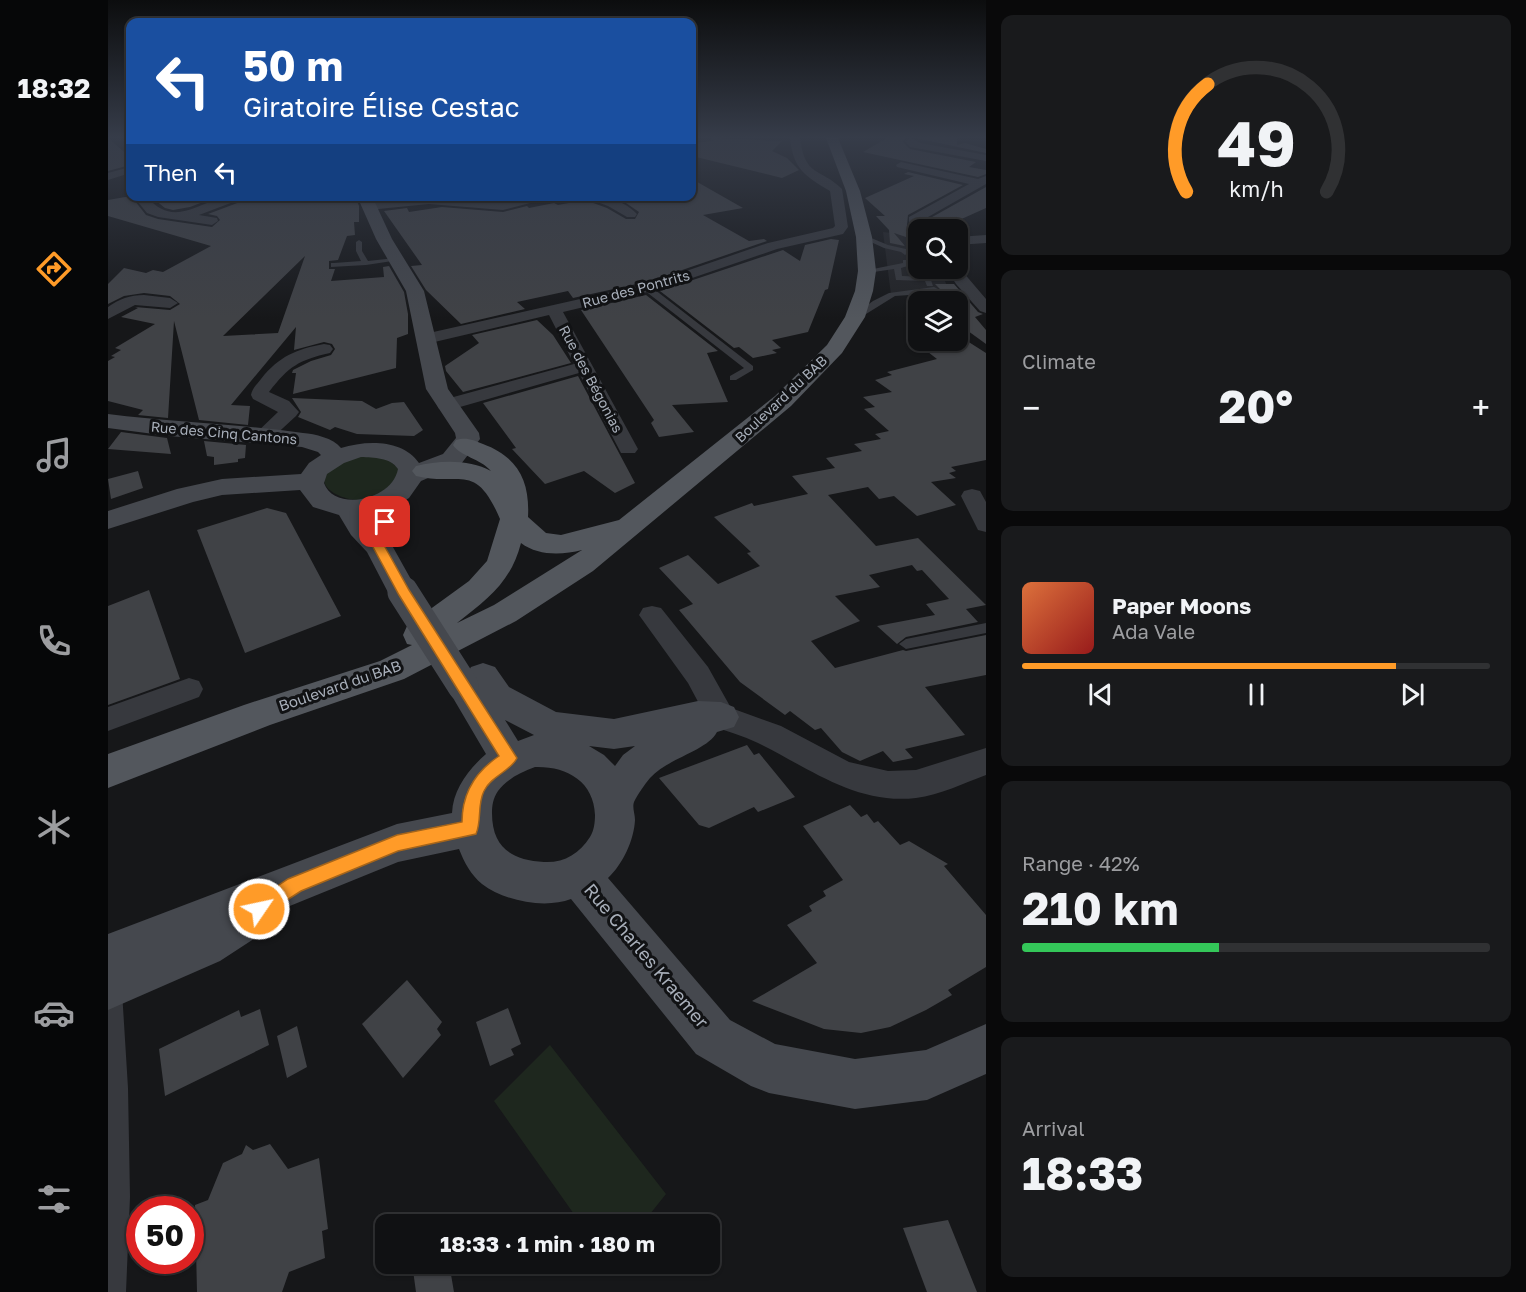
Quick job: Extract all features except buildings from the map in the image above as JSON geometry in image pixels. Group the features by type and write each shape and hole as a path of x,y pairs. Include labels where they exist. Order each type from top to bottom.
{"main road":[{"name":"Boulevard du BAB","path":"116,770 257,715 392,670 505,613 583,564 783,401 835,349 855,317 864,291 867,271 864,237 855,198"},
{"path":"366,201 395,260 415,291 421,310 433,377 446,405 468,439 452,459 412,468"},
{"name":"Rue des Cinq Cantons","path":"109,423 263,436 316,443 327,447 336,457"},
{"path":"418,635 480,589 501,564 514,519 516,496 509,475 492,456 465,445"},
{"path":"509,758 473,681 413,588 385,523 364,508 349,508 325,503 312,489 312,481 316,472 336,457 348,453 375,450 412,468 460,470 478,474 491,482 505,498 514,519 536,541 550,546 578,542 635,521"},
{"path":"349,508 361,529 385,523 406,489 412,468"},
{"path":"108,520 186,495 222,487 312,481"},
{"name":"Boulevard du BAB","path":"257,715 344,669 418,635 635,521"},
{"path":"473,681 522,713 552,727 614,734 698,716 721,717"},
{"path":"614,799 636,767 652,755 721,717"},
{"path":"575,757 622,750 652,739 682,721"},
{"path":"535,751 562,752 575,757 592,767 605,782 614,799 616,816 614,834 606,850 594,864 578,875 556,883 532,883 509,877 490,865 477,848 470,828 470,807 477,786 491,770 509,758 535,751"},
{"path":"109,976 204,945 295,885 397,843 470,828"},
{"name":"Rue Charles Kraemer","path":"578,875 713,1037 769,1068 855,1084 927,1075 986,1048"}],"street":[{"name":"Rue des Pontrits","path":"426,339 647,288 773,246 838,231 842,227 837,198"},
{"path":"927,219 958,198"},
{"path":"143,201 151,210 212,221"},
{"path":"183,217 221,201"},
{"path":"441,201 502,206 526,201"},
{"path":"605,201 631,214"},
{"path":"968,240 986,239"},
{"path":"960,279 986,308"},
{"path":"108,314 122,303 137,297 170,303"},
{"name":"Rue des Bégonias","path":"554,310 628,449"},
{"path":"263,436 289,412 282,405 260,395 260,392 286,360 303,353 324,349"},
{"path":"446,405 585,366"},
{"path":"972,496 986,525"},
{"path":"652,615 698,675 721,717 741,722 764,732 826,766 865,783 891,786 917,784 986,761"},
{"path":"108,719 189,689"}],"lane":[{"path":"864,237 886,248 907,252"},
{"path":"359,242 359,251 366,263"},
{"path":"334,265 395,260"},
{"path":"898,269 906,265 906,262"},
{"path":"867,271 898,269 908,271"},
{"path":"855,317 886,295 900,291 935,291 927,279 899,278 898,269"},
{"path":"647,288 750,368 733,378"},
{"path":"906,644 986,628"},
{"path":"109,976 118,1088 118,1197 114,1292"}],"shaded area":[{"path":"883,232 908,235 908,279 942,279 949,291 908,291 908,294 891,295"},
{"path":"356,456 384,457 400,469 389,491 357,500 344,498 330,491 324,481 325,475 339,463"},
{"path":"550,1045 666,1194 650,1214 574,1214 494,1101"}],"route":[{"path":"259,909 295,885 397,843 470,828 470,807 477,786 491,770 509,758 403,592 379,547 385,522"}]}
